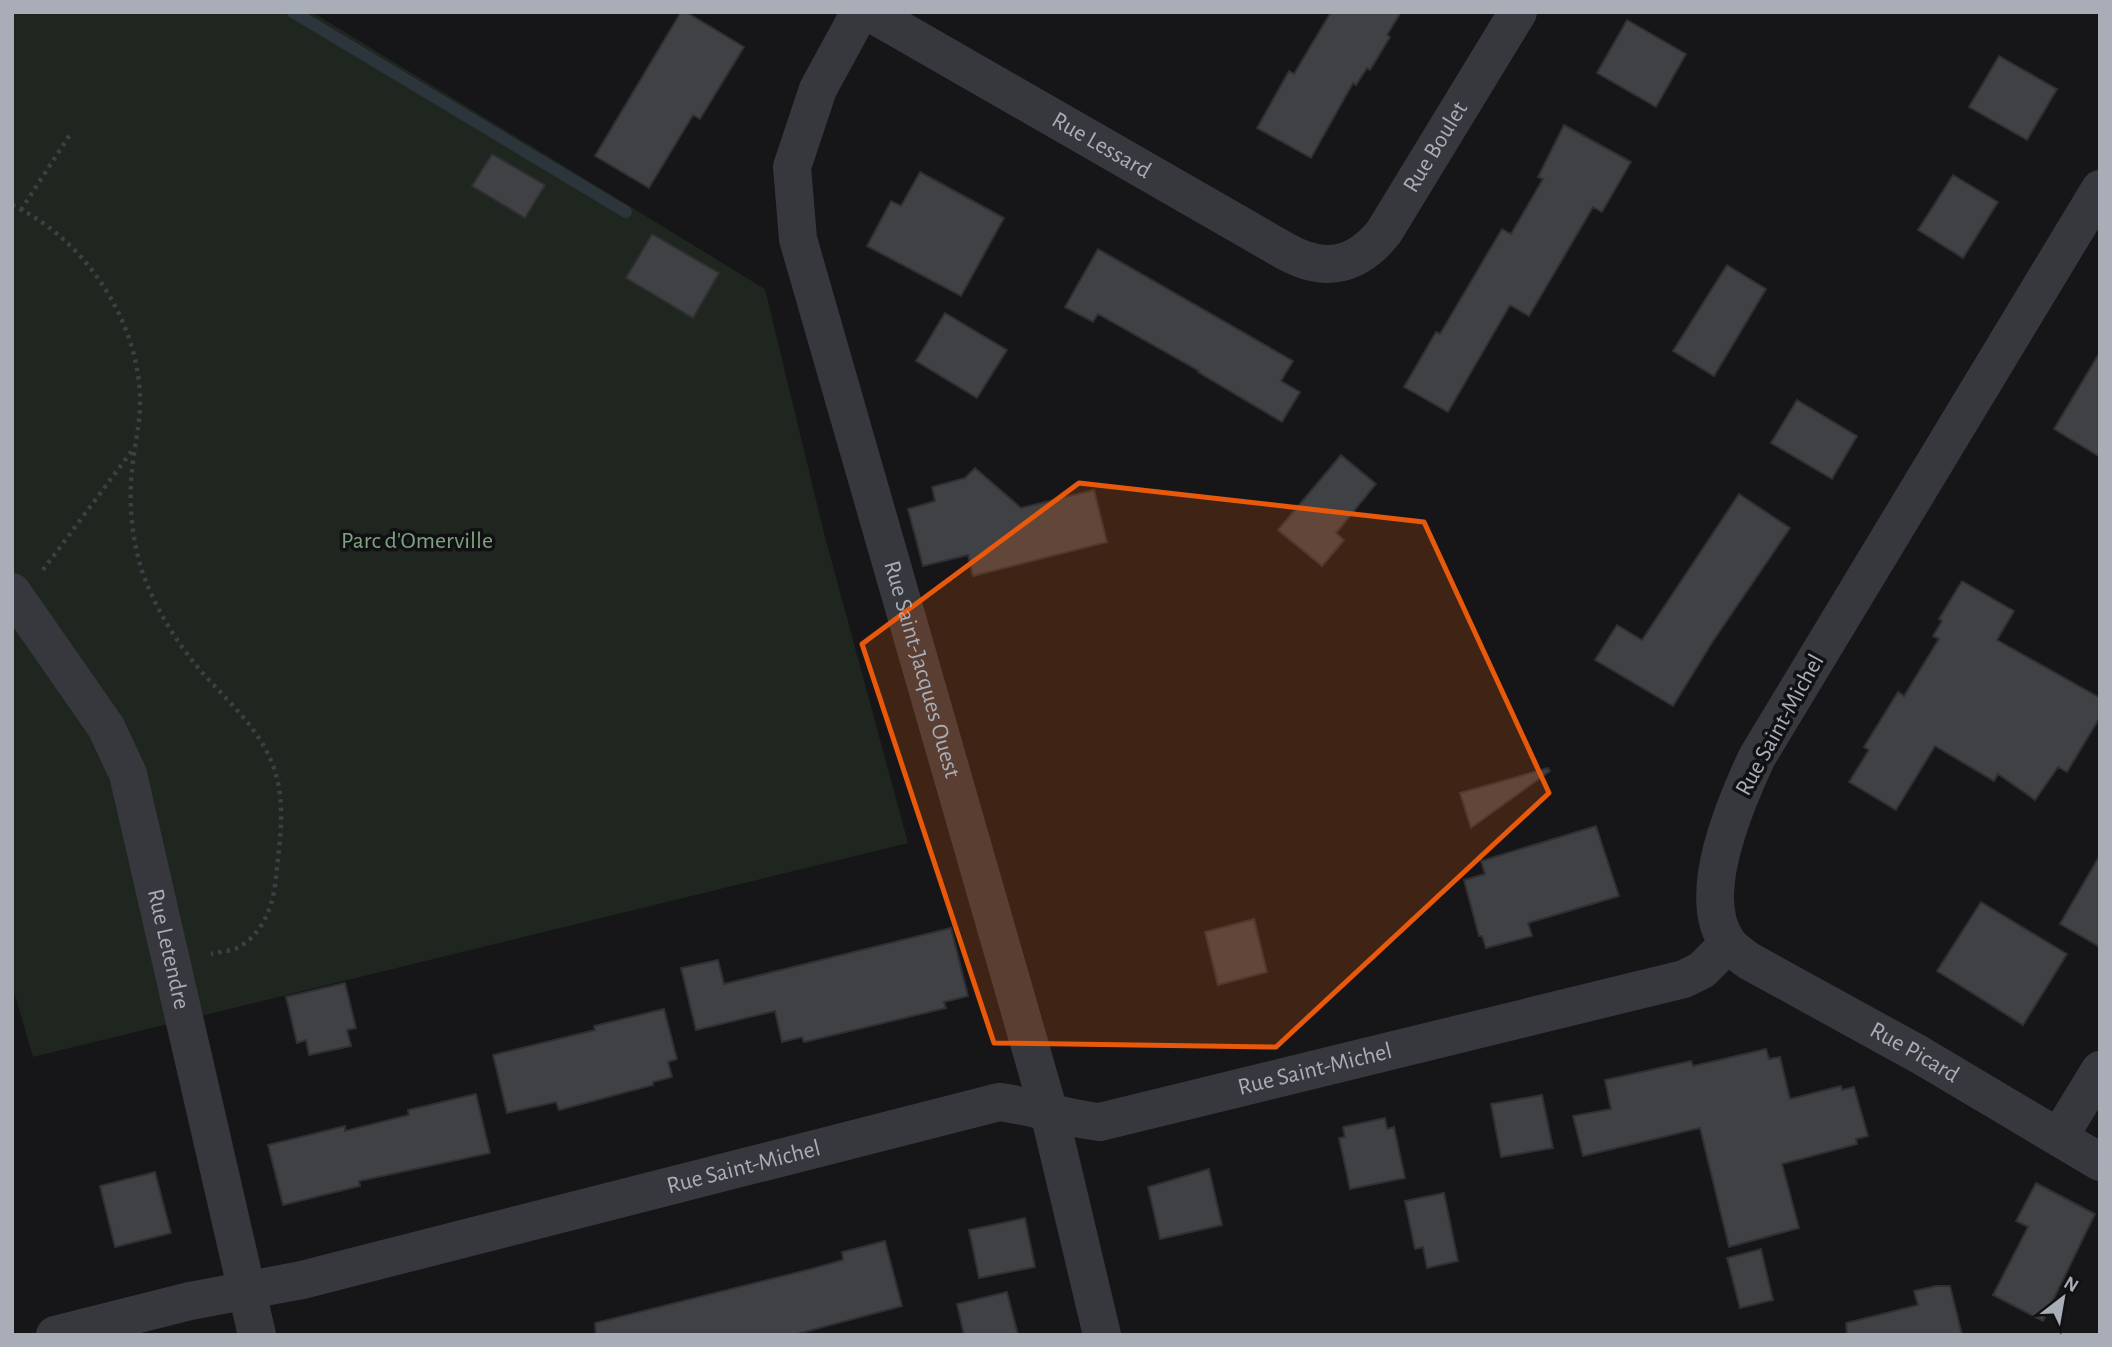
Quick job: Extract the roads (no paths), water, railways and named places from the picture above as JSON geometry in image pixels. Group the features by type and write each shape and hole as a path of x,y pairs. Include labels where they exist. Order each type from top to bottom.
{"street":[{"name":"Rue Saint-Jacques Ouest","path":"860,12 818,89 792,167 798,239 1049,1112 1102,1335"},
{"name":"Rue Lessard","path":"869,12 1301,261 1338,263"},
{"name":"Rue Boulet","path":"1338,263 1352,260 1364,253 1384,232 1518,12"},
{"name":"Rue Saint-Michel","path":"55,1335 190,1301 302,1280 999,1102 1082,1121 1100,1122 1684,979 1702,970 1728,944 1716,908 1717,880 1731,816 1757,757 2100,189"},
{"name":"Rue Letendre","path":"16,596 106,727 119,751 135,797 257,1335"},
{"name":"Rue Picard","path":"1728,944 1749,961 1909,1049 2100,1163"},
{"path":"2059,1138 2100,1070"}],"waterway":[{"path":"293,12 626,212"}],"park label":[{"name":"Parc d'Omerville","path":"417,541"}]}
